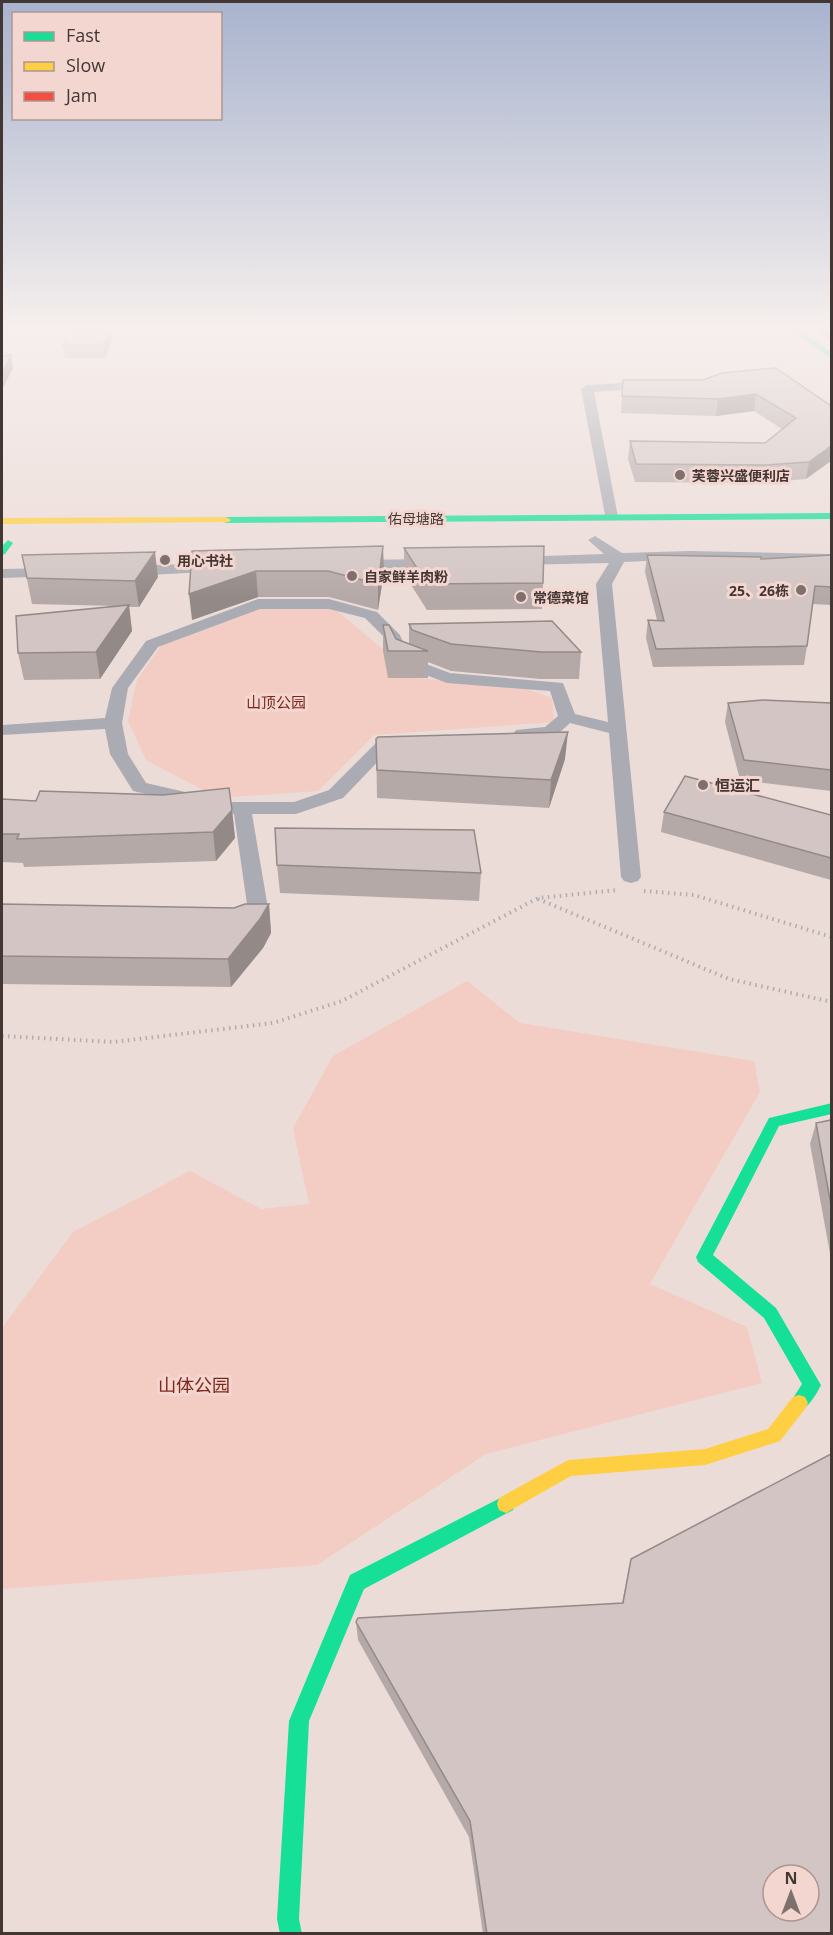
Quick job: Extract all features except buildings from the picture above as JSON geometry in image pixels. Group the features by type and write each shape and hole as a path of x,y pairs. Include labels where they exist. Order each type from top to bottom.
{"main road":[{"name":"佑母塘路","path":"2,521 830,514"},
{"path":"589,540 618,540"},
{"path":"291,1934 288,1919 298,1721 357,1582 487,1515 568,1468 705,1457 774,1436 822,1385 770,1313 704,1257 774,1122 831,1108"}],"street":[{"path":"592,417 611,517"},
{"path":"589,540 619,558"},
{"path":"500,561 690,555 831,558"},
{"path":"619,558 604,584 618,730 627,883"},
{"path":"334,566 453,562"},
{"path":"120,571 239,568"},
{"path":"2,574 73,572"},
{"path":"416,743 382,746 336,794 296,808 229,808 139,787 119,754 113,723 120,688 152,644 258,604 329,604 371,615 394,638 404,661 447,678 556,687 567,717"},
{"path":"567,717 618,730"},
{"path":"506,736 550,732 567,717"},
{"path":"2,730 113,723"},
{"path":"226,927 237,927 259,914 242,808"}],"path":[{"path":"2,1036 113,1042 273,1023 342,1001 538,898 627,883 694,895 831,937"},
{"path":"538,898 729,979 831,1002"}],"green space":[{"name":"山顶公园","path":"329,604 417,678 522,687 552,698 554,722 374,735 318,791 218,798 146,760 128,721 137,680 161,646 261,609"},
{"name":"山体公园","path":"467,981 520,1023 754,1061 760,1092 650,1284 747,1327 762,1383 486,1454 317,1565 2,1589 2,1328 73,1232 190,1171 261,1209 309,1204 293,1128 333,1056"}],"traffic: fast":[{"path":"226,520 832,516"},
{"path":"2,552 8,543"},
{"path":"799,1403 812,1385 770,1313 704,1257 774,1122 832,1108"},
{"path":"291,1934 288,1919 299,1721 357,1582 506,1504"}],"traffic: slow":[{"path":"2,521 226,520"},
{"path":"506,1504 568,1468 705,1457 774,1435 799,1403"}],"place":[{"name":"芙蓉兴盛便利店","path":"680,475"},
{"name":"用心书社","path":"165,560"},
{"name":"自家鲜羊肉粉","path":"352,576"},
{"name":"25、26栋","path":"801,590"},
{"name":"常德菜馆","path":"521,597"},
{"name":"恒运汇","path":"703,785"}]}
